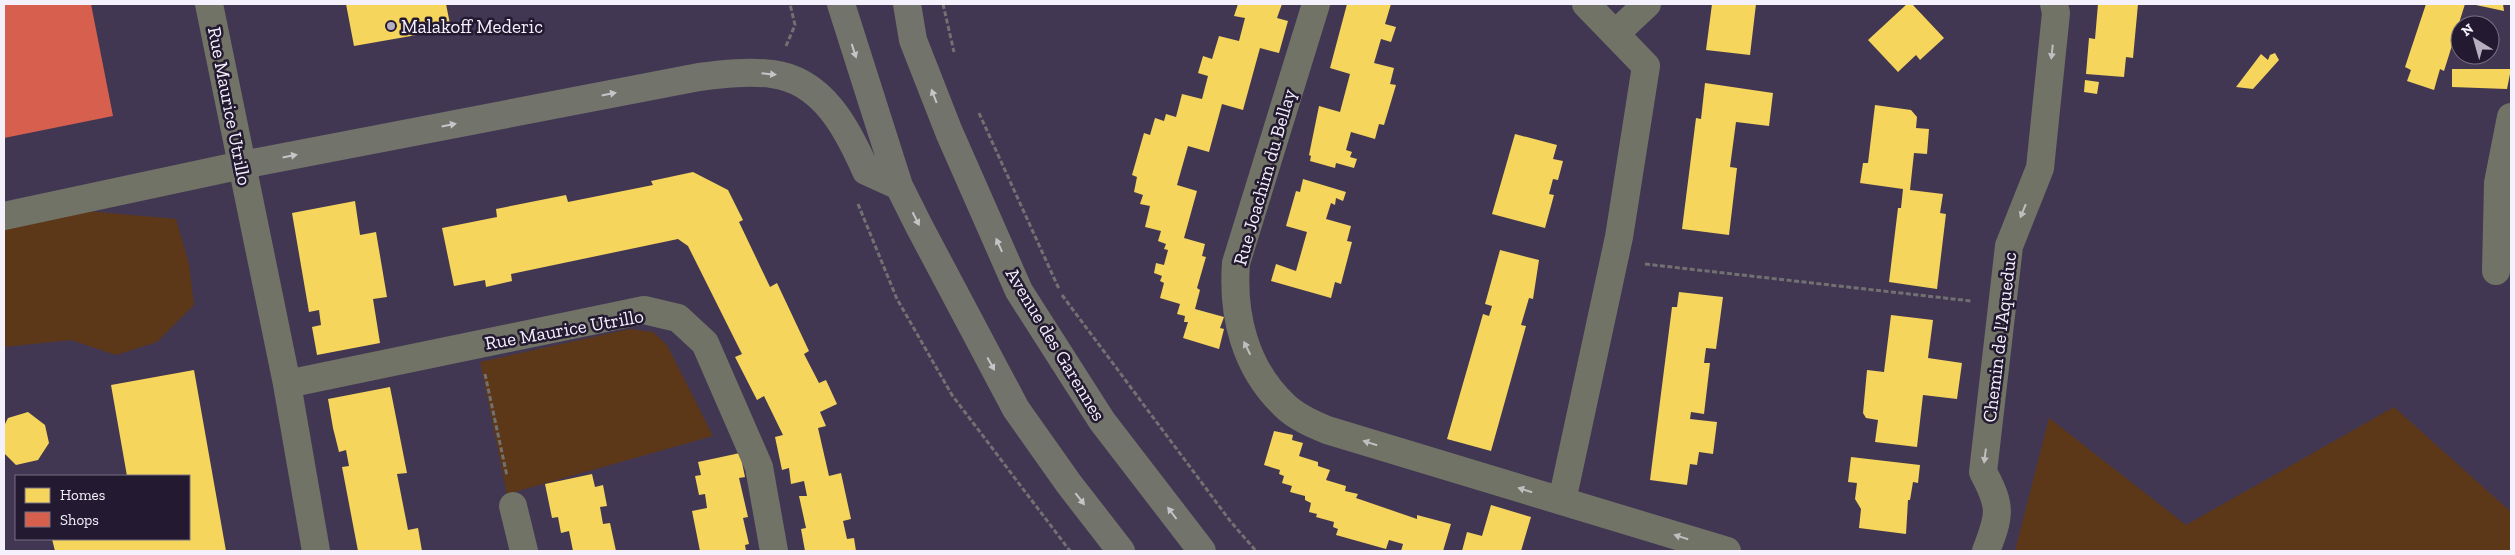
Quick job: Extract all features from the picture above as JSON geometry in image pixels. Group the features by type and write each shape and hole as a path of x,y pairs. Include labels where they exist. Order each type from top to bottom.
{"main road":[{"path":"841,4 899,186 972,329 1016,409 1069,484 1121,551"},
{"name":"Avenue des Garennes","path":"907,4 913,40 949,132 1019,291 1102,421 1202,551"},
{"path":"242,165 699,76 742,72 774,74 795,81 814,91 831,107 850,133 866,171 899,186"}],"street":[{"name":"Rue Maurice Utrillo","path":"209,4 287,384 316,551"},
{"name":"Rue Joachim du Bellay","path":"1316,4 1236,263 1234,292 1243,340 1255,365 1268,385 1284,406 1305,420 1328,430 1727,551"},
{"path":"1562,501 1614,260 1646,66 1586,4"},
{"path":"1615,34 1647,4"},
{"name":"Chemin de l'Aqueduc","path":"1986,551 1998,522 1996,496 1983,472 2009,246 2040,168 2056,13 2054,4"},
{"path":"2496,271 2498,183 2511,117"},
{"path":"4,216 242,165"},
{"name":"Rue Maurice Utrillo","path":"287,384 644,310 678,318 705,343 758,466 774,551"},
{"path":"513,506 524,551"}],"path":[{"path":"774,74 795,25 790,4"},
{"path":"943,4 956,57"},
{"path":"978,111 1059,290 1232,522 1256,551"},
{"path":"855,198 897,299 952,395 1070,551"},
{"path":"1614,260 2002,305"},
{"path":"478,345 499,431 513,506"}],"shaded area":[{"path":"76,210 176,219 189,264 194,305 157,342 116,355 71,340 4,347 4,226"},
{"path":"630,329 653,332 667,345 713,436 507,494 480,362"},
{"path":"2394,407 2511,512 2511,551 2015,551 2049,418 2186,525"}],"building: Homes":[{"name":"Malakoff Mederic","path":"346,4 446,4 451,29 354,46"},
{"path":"1238,4 1282,4 1277,18 1288,21 1279,53 1260,48 1243,110 1222,104 1209,152 1188,146 1177,185 1197,191 1184,238 1205,244 1202,256 1206,257 1197,288 1200,290 1195,309 1224,317 1220,328 1224,329 1219,349 1183,338 1188,322 1184,322 1185,316 1177,314 1180,304 1160,298 1164,283 1160,281 1162,276 1154,273 1156,263 1164,265 1168,250 1164,249 1166,244 1158,241 1161,231 1145,227 1150,206 1140,204 1143,195 1134,192 1137,177 1132,175 1144,133 1150,135 1155,118 1164,121 1166,114 1176,117 1182,94 1202,99 1208,76 1198,73 1203,56 1212,59 1219,36 1239,41 1245,18 1234,16"},
{"path":"1347,4 1391,4 1385,24 1396,27 1391,42 1381,39 1374,63 1394,68 1390,84 1396,85 1384,125 1379,124 1375,139 1351,132 1346,150 1352,152 1350,157 1357,159 1354,168 1336,163 1335,168 1310,161 1311,156 1309,155 1319,106 1340,112 1350,74 1330,68"},
{"path":"1712,4 1756,4 1750,55 1706,50"},
{"path":"1907,4 1912,4 1944,38 1920,60 1916,55 1898,72 1868,40"},
{"path":"2098,4 2138,4 2133,58 2126,57 2124,77 2086,74 2089,38 2095,39"},
{"path":"2426,4 2465,4 2462,15 2450,15 2450,52 2444,71 2440,69 2434,90 2407,81 2411,70 2405,67"},
{"path":"2477,4 2503,4 2504,11 2476,5"},
{"path":"2275,53 2279,60 2253,89 2236,87 2261,54 2268,60 2270,55"},
{"path":"2452,69 2511,69 2507,89 2452,87"},
{"path":"2085,80 2099,82 2097,94 2084,92"},
{"path":"1705,83 1773,93 1769,126 1736,122 1730,167 1737,168 1729,235 1682,229 1696,118 1701,119"},
{"path":"1875,105 1911,110 1917,117 1916,128 1929,129 1927,154 1914,153 1910,190 1943,194 1940,213 1946,214 1937,289 1889,282 1898,208 1901,208 1903,189 1860,183 1863,163 1868,163"},
{"path":"1515,134 1557,145 1553,159 1563,161 1558,180 1553,179 1549,194 1554,195 1545,228 1492,214"},
{"path":"693,172 728,190 743,220 739,222 770,287 777,283 809,351 804,354 819,383 826,380 837,404 820,412 826,426 818,428 829,476 841,473 851,519 843,521 847,539 854,538 856,551 805,551 801,529 806,528 799,496 807,496 804,481 791,484 789,468 782,470 775,437 783,435 764,396 757,400 735,357 742,354 688,246 678,239 511,274 512,281 486,287 485,280 454,286 442,228 497,217 496,209 566,195 568,202 653,185 651,181"},
{"path":"1303,179 1346,192 1343,201 1336,198 1335,205 1331,203 1326,219 1351,226 1347,241 1352,242 1341,284 1335,282 1331,298 1271,281 1276,264 1296,271 1307,232 1286,226 1296,191 1300,192"},
{"path":"355,201 360,235 376,232 387,297 373,299 380,343 317,355 312,327 321,325 319,310 309,312 292,213"},
{"path":"1500,250 1539,260 1533,299 1529,298 1521,325 1526,326 1491,451 1447,439 1483,314 1489,316 1492,306 1485,304"},
{"path":"1679,292 1723,297 1716,349 1706,348 1704,363 1710,363 1704,414 1691,412 1690,419 1717,422 1713,454 1699,452 1697,465 1690,464 1687,485 1650,480 1672,307 1677,307"},
{"path":"1891,315 1933,320 1928,358 1962,363 1957,399 1923,395 1917,447 1875,442 1878,420 1866,418 1863,413 1867,370 1884,372"},
{"path":"194,370 226,551 55,551 52,540 190,540 190,475 127,475 111,385"},
{"path":"390,387 407,473 397,474 408,530 418,528 422,551 358,551 342,467 349,466 346,450 339,452 328,399"},
{"path":"28,412 45,425 49,443 38,460 16,465 4,453 4,426 8,418"},
{"path":"1274,431 1293,435 1292,440 1303,443 1299,456 1318,462 1318,466 1330,470 1326,480 1346,486 1345,491 1358,494 1356,498 1417,519 1417,515 1451,524 1443,551 1401,551 1403,544 1389,540 1386,549 1336,535 1338,529 1333,527 1334,522 1316,517 1317,514 1309,512 1311,503 1305,500 1305,496 1290,492 1292,486 1282,483 1284,476 1279,474 1280,470 1264,465"},
{"path":"740,453 745,477 739,478 748,517 743,518 749,544 745,545 746,551 700,551 692,511 707,508 705,494 699,495 695,476 701,475 698,462"},
{"path":"1851,457 1920,465 1918,483 1913,482 1910,500 1908,500 1906,534 1859,528 1861,509 1855,499 1857,483 1848,482"},
{"path":"592,474 595,487 603,485 607,506 600,507 603,524 610,523 616,551 573,551 569,531 561,533 558,517 552,518 545,484"},
{"path":"1491,505 1531,517 1521,551 1462,551 1467,532 1482,536"}],"building: Shops":[{"path":"4,4 91,4 113,116 4,138"}],"place":[{"name":"Malakoff Mederic","path":"391,26"}]}
